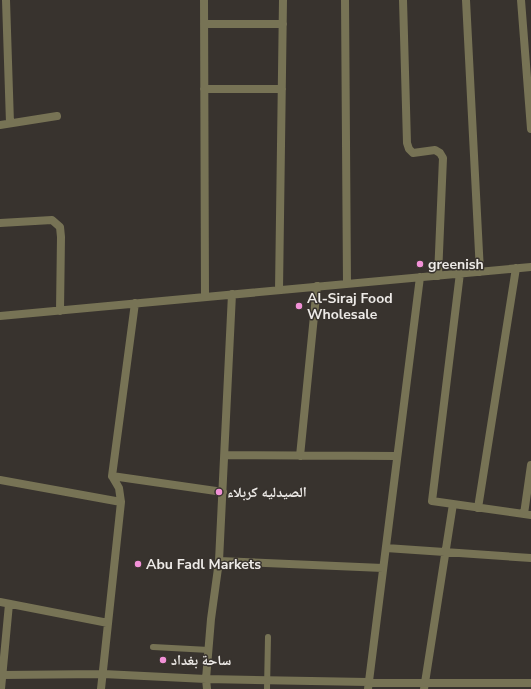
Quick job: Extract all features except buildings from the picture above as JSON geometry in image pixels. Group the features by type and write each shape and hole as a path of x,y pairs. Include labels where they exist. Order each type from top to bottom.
{"street":[{"path":"6,0 10,123"},
{"path":"204,0 205,297"},
{"path":"279,290 283,0"},
{"path":"345,0 346,284"},
{"path":"404,0 407,143 409,149 413,153 435,150 440,152 442,158 438,276"},
{"path":"466,0 480,272"},
{"path":"521,0 531,129"},
{"path":"204,24 283,24"},
{"path":"204,89 282,89"},
{"path":"0,125 57,116"},
{"path":"0,223 52,220 60,227 60,311"},
{"path":"0,316 531,267"},
{"path":"478,508 516,268"},
{"path":"460,273 432,501 528,515 531,465"},
{"path":"368,685 420,277"},
{"path":"300,456 317,286"},
{"path":"207,689 206,679 208,650 218,561 223,492 232,294"},
{"path":"100,689 121,502 119,488 112,476 135,303"},
{"path":"225,455 398,456"},
{"path":"112,476 223,492"},
{"path":"0,480 121,502"},
{"path":"425,686 453,504"},
{"path":"386,548 531,558"},
{"path":"218,561 383,568"},
{"path":"0,602 108,623"},
{"path":"1,689 10,604"},
{"path":"2,675 102,674 425,686 531,683"}],"lane":[{"path":"267,689 268,637"},
{"path":"153,647 208,650"}],"place":[{"name":"greenish","path":"420,264"},
{"name":"Al-Siraj Food Wholesale","path":"299,306"},
{"name":"الصيدليه كربلاء","path":"219,492"},
{"name":"Abu Fadl Markets","path":"138,564"},
{"name":"ساحة بغداد","path":"163,660"}]}
